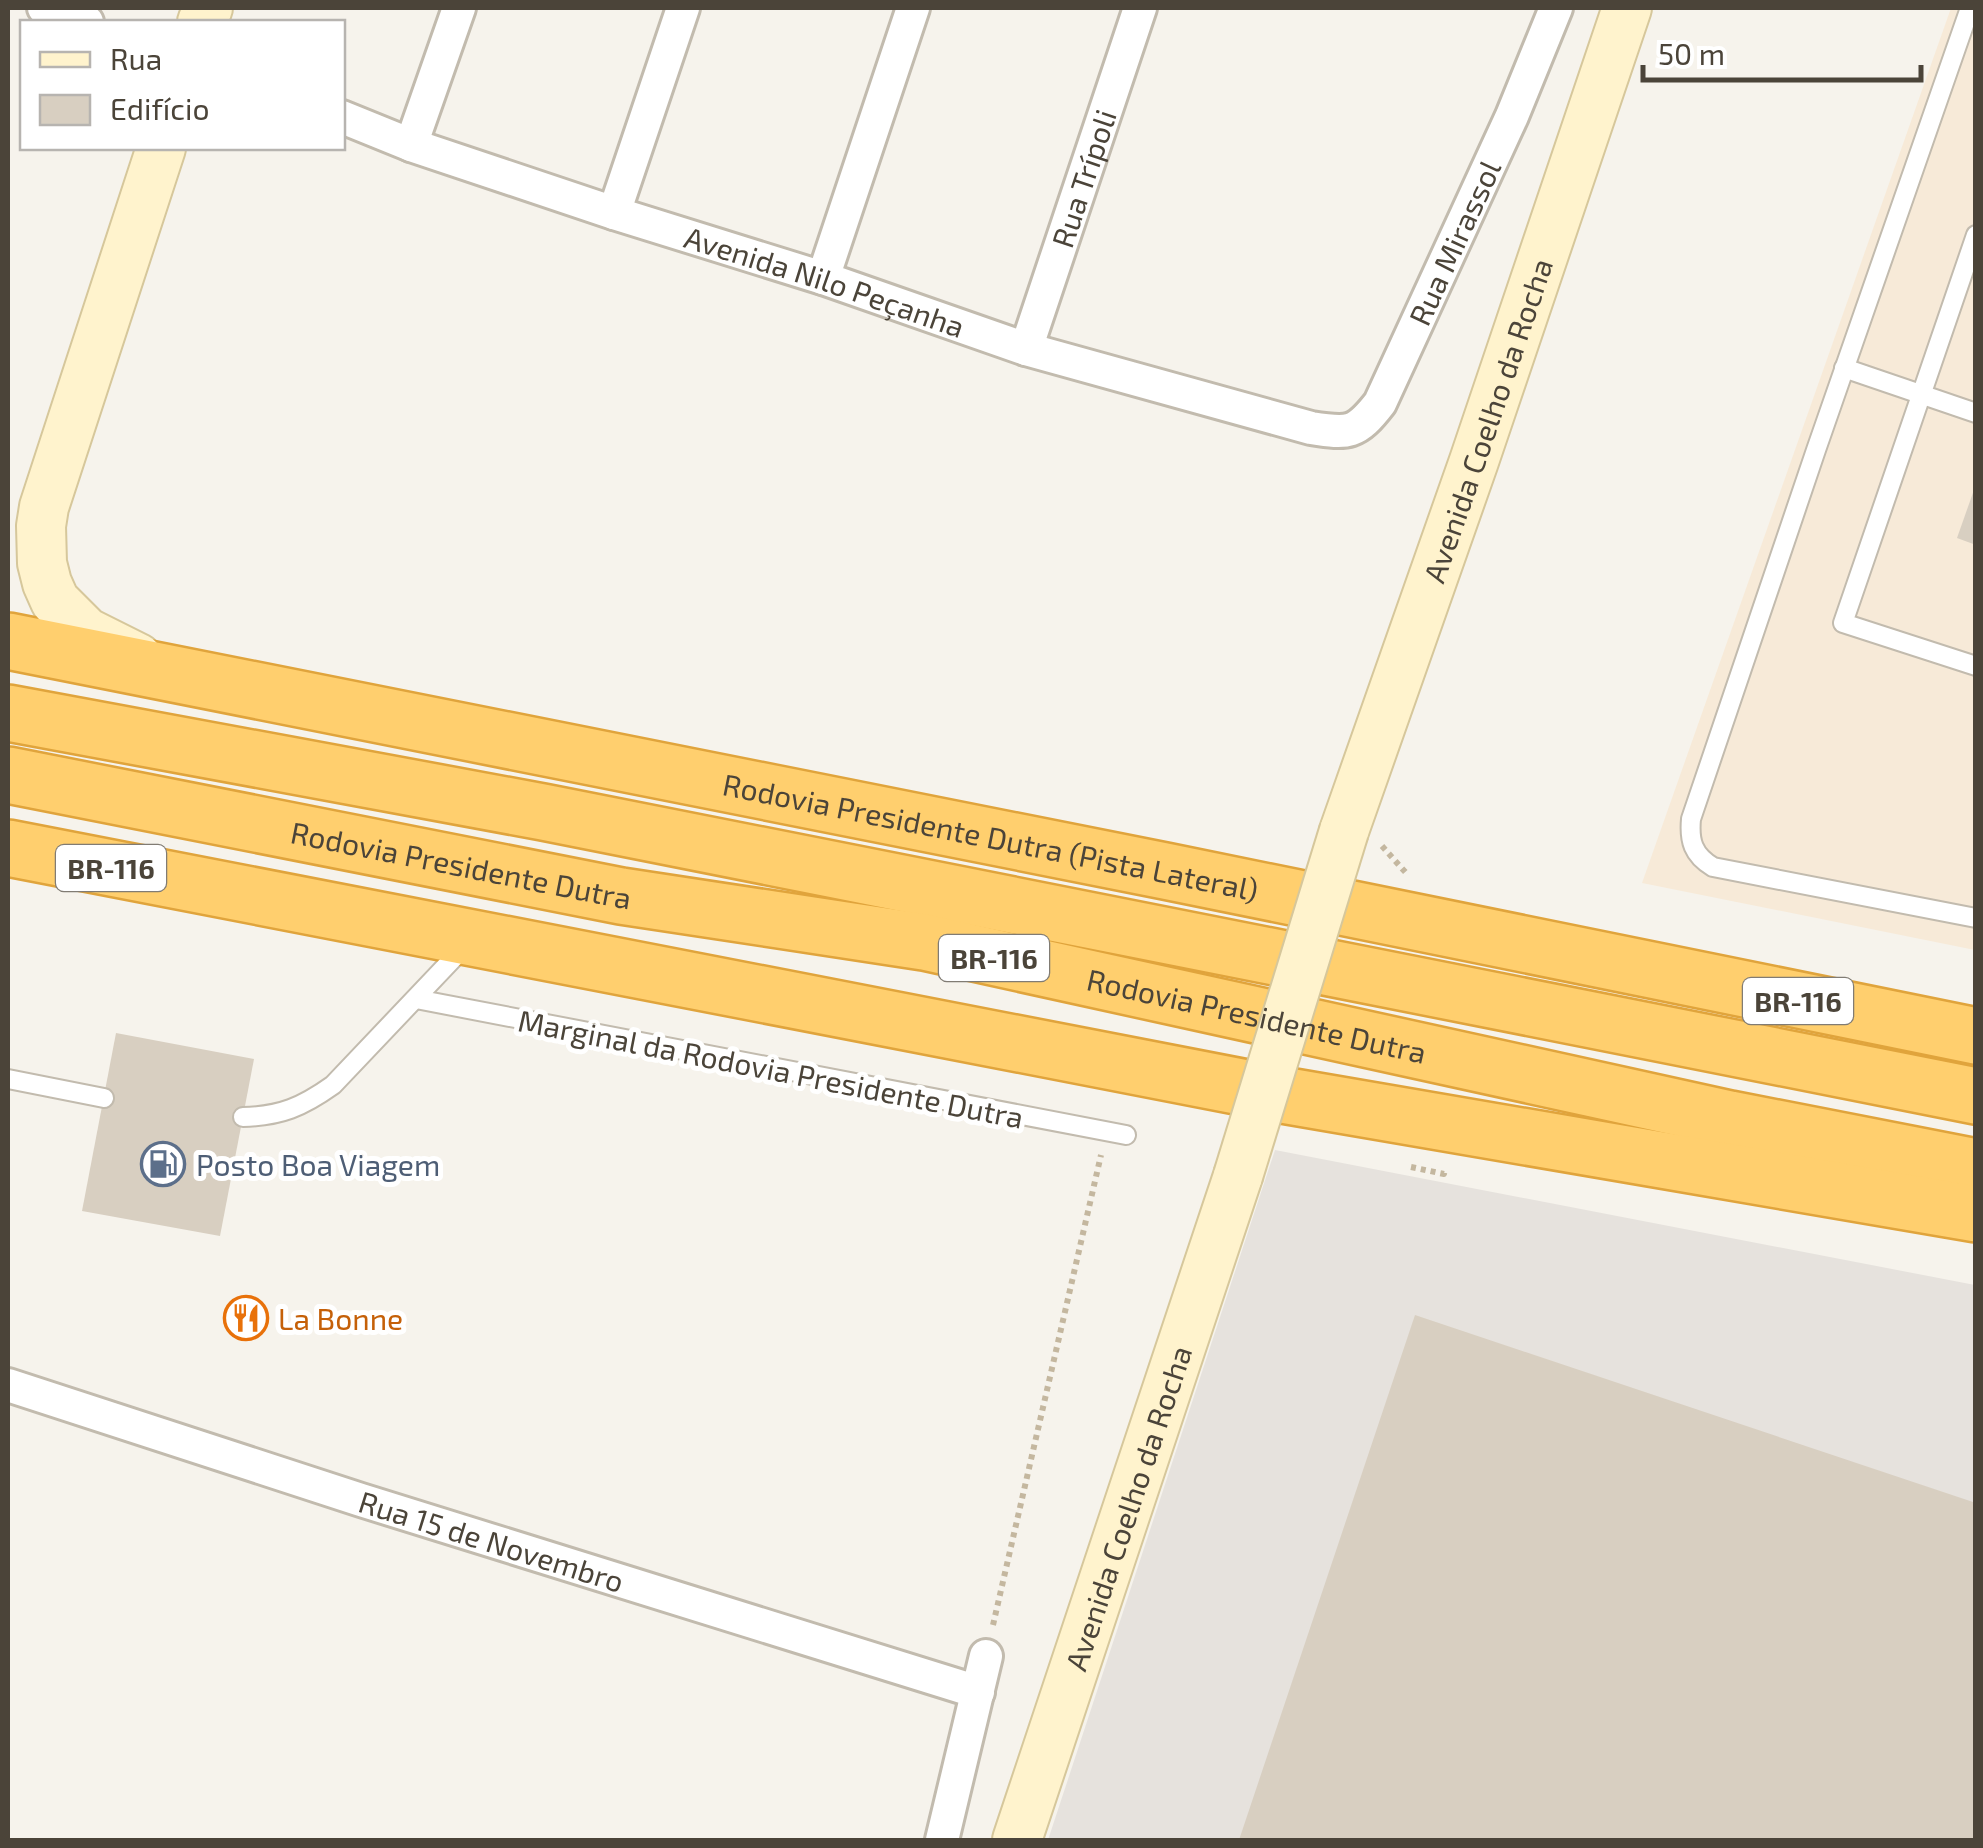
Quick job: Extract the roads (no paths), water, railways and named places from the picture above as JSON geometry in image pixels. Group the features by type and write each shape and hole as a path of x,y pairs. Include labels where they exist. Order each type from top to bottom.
{"highway":[{"name":"Rodovia Presidente Dutra (Pista Lateral)","path":"8,641 392,715 1976,1036"},
{"name":"Rodovia Presidente Dutra","path":"8,713 543,812 1976,1096"},
{"name":"Rodovia Presidente Dutra","path":"8,775 621,896 924,942 1730,1119 1976,1167"},
{"name":"BR-116","path":"8,848 1288,1096 1976,1214"}],"main road":[{"name":"Avenida Coelho da Rocha","path":"1017,1840 1238,1176 1346,826 1627,8"},
{"path":"160,150 44,508 42,563 55,601 86,632 169,673"},
{"path":"8,554 44,508"}],"street":[{"path":"44,8 81,20"},
{"path":"411,144 459,8"},
{"path":"614,213 683,8"},
{"path":"823,278 913,8"},
{"name":"Rua Trípoli","path":"1026,348 1140,8"},
{"name":"Rua Mirassol","path":"1312,428 1340,432 1364,424 1380,404 1512,116 1556,8"},
{"name":"Avenida Nilo Peçanha","path":"345,118 614,213 823,278 1026,348 1312,428"},
{"name":"Rua 15 de Novembro","path":"8,1386 978,1692"},
{"path":"942,1840 986,1656"}],"lane":[{"path":"1971,15 1844,368 1691,819 1690,833 1700,859 1713,866 1976,918"},
{"path":"1976,235 1843,622 1976,666"},
{"path":"1844,368 1976,413"},
{"path":"243,1117 286,1112 332,1085 473,937"},
{"name":"Marginal da Rodovia Presidente Dutra","path":"416,999 1116,1134"},
{"path":"8,1079 104,1098"}],"place":[{"name":"Posto Boa Viagem","path":"163,1164"},
{"name":"La Bonne","path":"246,1318"}]}
